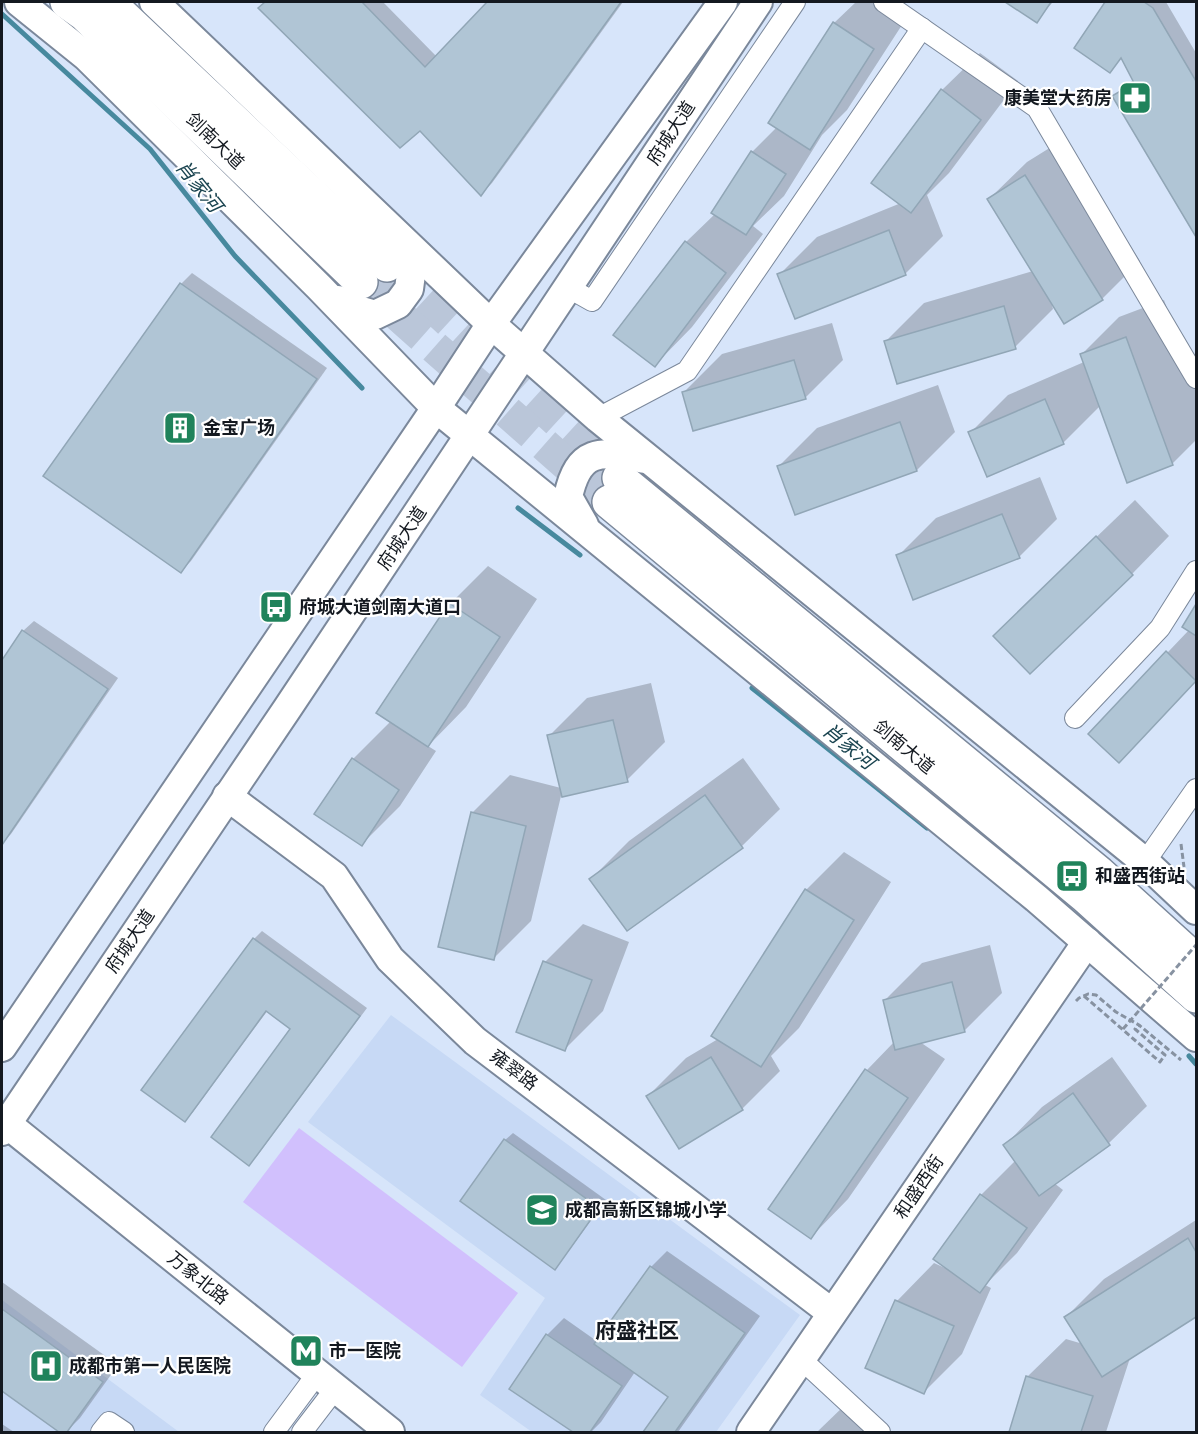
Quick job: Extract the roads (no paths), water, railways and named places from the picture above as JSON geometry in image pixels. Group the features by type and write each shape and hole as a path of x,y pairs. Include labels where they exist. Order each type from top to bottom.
{"highway":[{"name":"剑南大道","path":"68,2 374,274 108,2"},
{"name":"剑南大道","path":"1197,961 1099,873 614,490 1085,896 1197,996"}],"main road":[{"path":"19,2 86,56 319,287 436,408 1087,942 1197,1037"},
{"path":"154,2 524,355 648,459 1145,862 1197,909"},
{"name":"府城大道","path":"2,1047 491,324 723,2"},
{"name":"府城大道","path":"3,1125 288,709 758,2"},
{"path":"319,287 351,308 375,315 398,304 409,289 411,274 405,257 384,220"},
{"path":"592,537 568,497 572,479 580,465 591,456 608,452 648,459"},
{"name":"雍翠路","path":"227,796 334,876 390,959 476,1041 832,1313"},
{"name":"和盛西街","path":"751,1432 1087,942"},
{"name":"万象北路","path":"3,1125 390,1432"}],"street":[{"path":"569,288 592,301 795,2"},
{"path":"884,2 1037,108 1197,378"},
{"path":"598,418 687,371 922,28"},
{"path":"1075,718 1160,628 1197,571"},
{"path":"1145,862 1197,789"},
{"path":"801,1359 880,1432"},
{"path":"274,1432 326,1382"},
{"path":"303,1432 326,1382"},
{"path":"101,1432 109,1422 124,1432"}],"waterway":[{"name":"肖家河","path":"2,14 150,149 235,256 362,388"},
{"name":"肖家河","path":"518,508 580,555"},
{"name":"肖家河","path":"752,688 927,828"},
{"name":"肖家河","path":"1189,1056 1196,1064"}],"tunnel":[{"path":"389,266 616,475"},
{"path":"361,282 609,502"}],"place":[{"name":"康美堂大药房","path":"1135,98"},
{"name":"金宝广场","path":"180,428"},
{"name":"府城大道剑南大道口","path":"276,607"},
{"name":"和盛西街站","path":"1072,876"},
{"name":"成都高新区锦城小学","path":"542,1210"},
{"name":"市一医院","path":"306,1351"},
{"name":"成都市第一人民医院","path":"46,1366"}],"district":[{"name":"府盛社区","path":"637,1331"}]}
